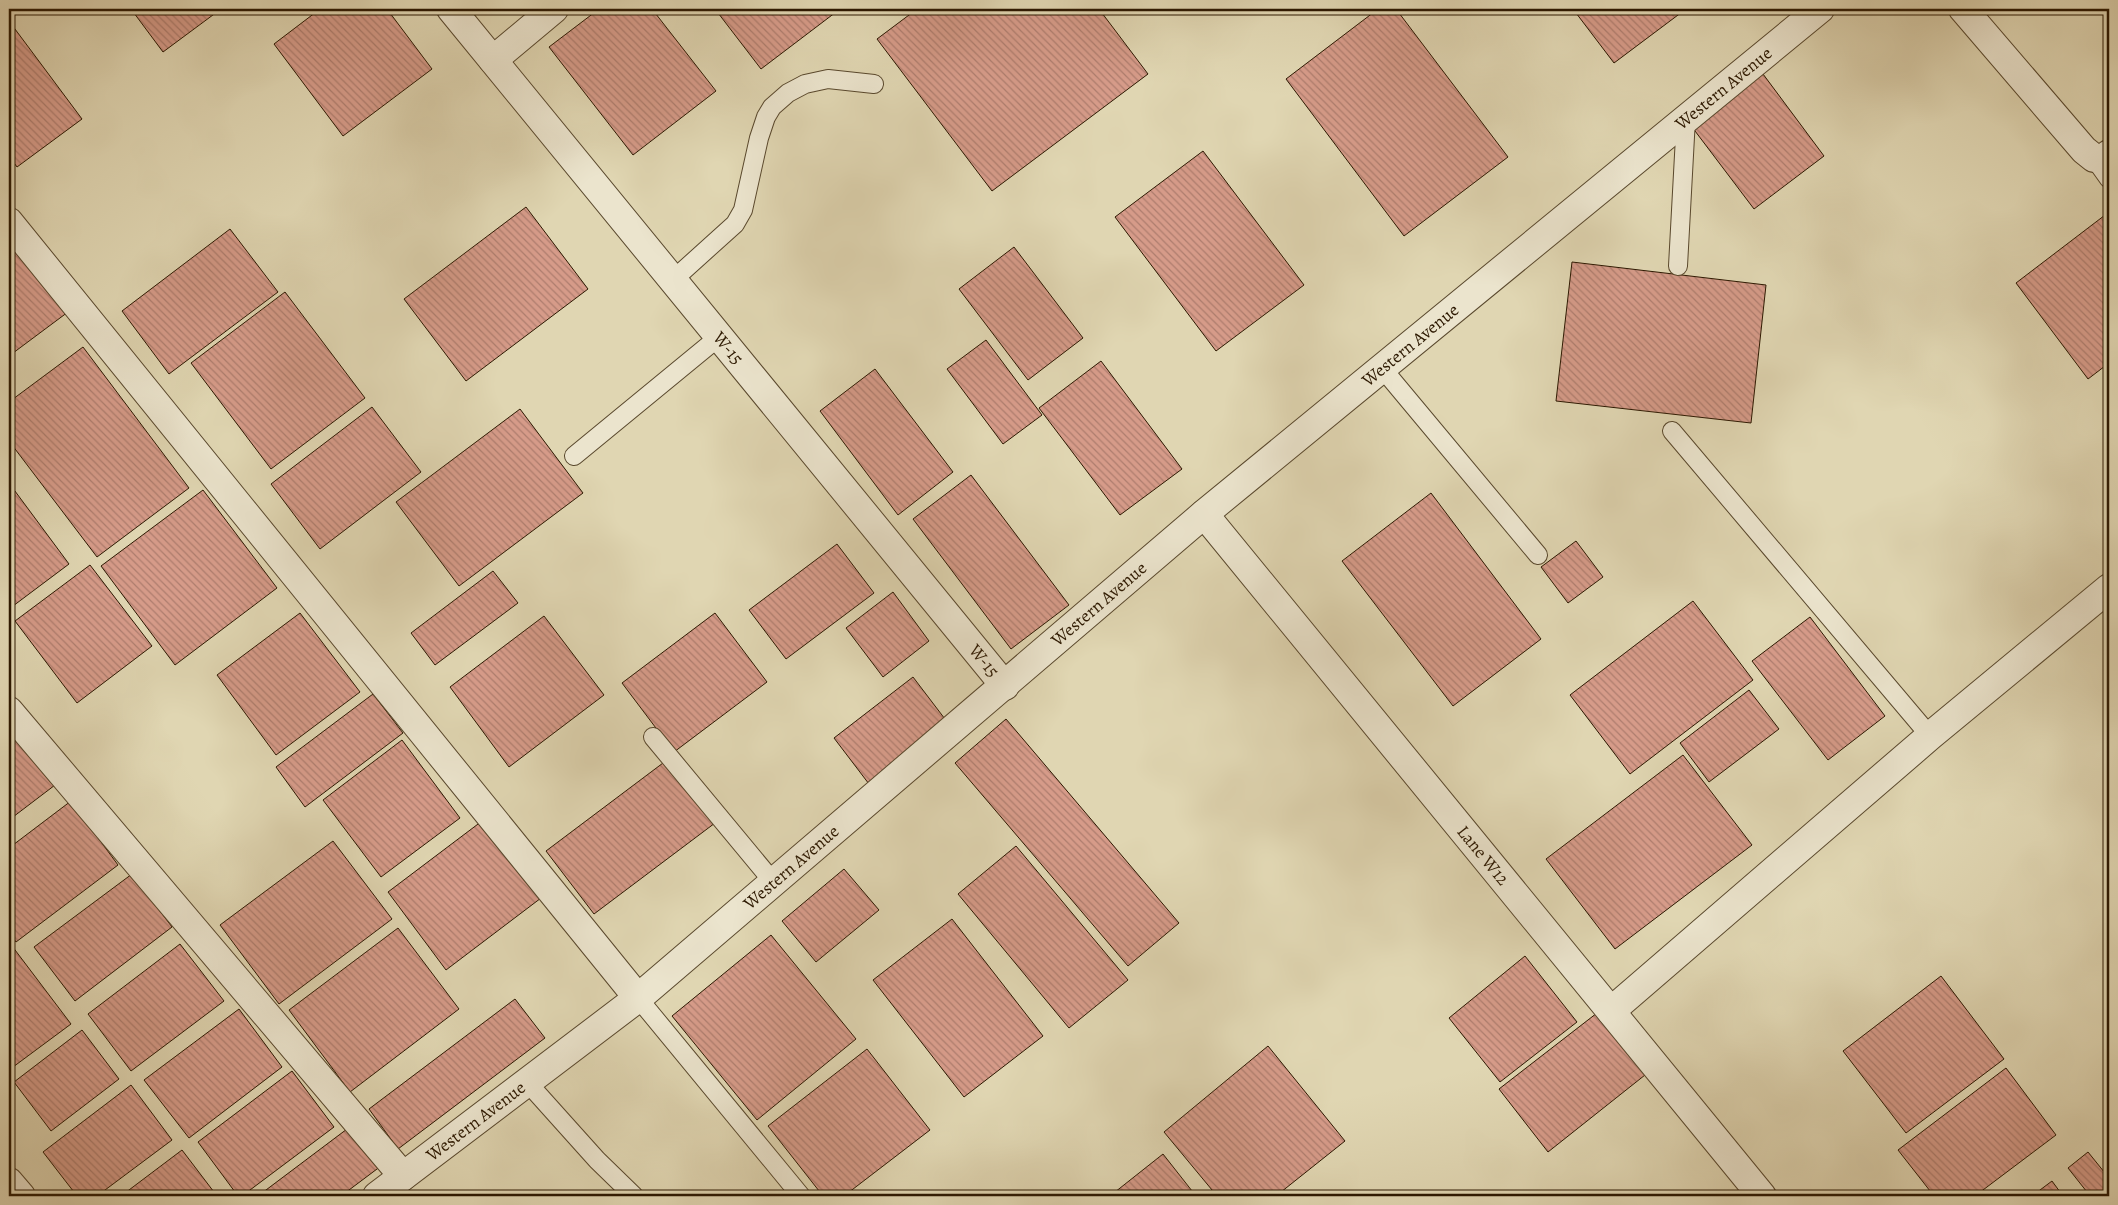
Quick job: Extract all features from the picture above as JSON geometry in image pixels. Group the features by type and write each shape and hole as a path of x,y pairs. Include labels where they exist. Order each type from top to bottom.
{"street":[{"name":"W-15","path":"451,9 1006,686"},
{"path":"493,60 554,9"},
{"name":"Western Avenue","path":"377,1196 638,998 1006,686 1204,514 1820,9"},
{"path":"1963,9 2084,150 2104,164"},
{"path":"9,222 638,998"},
{"name":"Lane W12","path":"1204,514 1762,1196"},
{"path":"1611,1011 1930,736 2109,588"},
{"path":"9,711 403,1176"},
{"path":"9,1182 21,1196"}],"lane":[{"path":"674,279 735,224 743,210 759,138 766,117 772,107 788,93 805,84 828,79 874,84"},
{"path":"1678,266 1686,118"},
{"path":"574,456 720,336"},
{"path":"1382,368 1538,554"},
{"path":"1672,431 1930,736"},
{"path":"653,737 774,883"},
{"path":"638,998 801,1196"},
{"path":"527,1082 597,1160 634,1196"}],"building":[{"path":"131,9 221,9 163,52"},
{"path":"320,9 387,9 432,69 343,136 274,44"},
{"path":"599,9 652,9 716,91 633,155 549,47"},
{"path":"715,9 840,9 761,69"},
{"path":"917,9 1099,9 1148,74 992,191 877,39"},
{"path":"1378,9 1396,9 1508,157 1404,236 1286,79"},
{"path":"1573,9 1686,9 1614,63"},
{"path":"9,21 82,119 17,167 9,156"},
{"path":"1763,74 1824,156 1754,209 1692,127"},
{"path":"1203,151 1304,285 1216,351 1115,217"},
{"path":"526,207 588,289 466,381 404,299"},
{"path":"2109,212 2109,363 2088,379 2016,283"},
{"path":"230,229 278,292 169,374 122,311"},
{"path":"9,232 68,312 9,356"},
{"path":"1014,247 1083,338 1028,380 959,289"},
{"path":"1572,262 1766,285 1751,423 1556,401"},
{"path":"285,292 365,398 271,469 191,363"},
{"path":"986,340 1042,415 1003,444 947,369"},
{"path":"83,347 189,488 97,557 9,441 9,402"},
{"path":"1101,361 1182,469 1120,515 1039,408"},
{"path":"875,369 953,472 898,515 820,411"},
{"path":"372,407 421,472 320,549 271,484"},
{"path":"520,409 583,493 459,586 396,502"},
{"path":"971,475 1069,605 1011,649 913,519"},
{"path":"9,483 69,564 9,609"},
{"path":"203,490 277,588 175,665 101,566"},
{"path":"1431,493 1541,639 1453,706 1342,561"},
{"path":"1576,541 1603,577 1568,603 1541,567"},
{"path":"837,544 874,593 786,659 749,610"},
{"path":"90,565 152,646 77,703 15,621"},
{"path":"493,571 518,603 435,665 411,633"},
{"path":"893,592 929,641 883,677 846,628"},
{"path":"1693,601 1753,680 1630,774 1570,695"},
{"path":"300,613 360,692 276,755 217,675"},
{"path":"715,613 767,682 674,752 622,683"},
{"path":"544,616 604,695 509,767 450,687"},
{"path":"1810,617 1885,716 1828,760 1752,661"},
{"path":"913,677 948,723 869,784 834,738"},
{"path":"1749,690 1779,729 1709,782 1680,743"},
{"path":"373,694 403,733 305,807 276,767"},
{"path":"9,716 59,782 9,820"},
{"path":"1006,719 1179,923 1128,966 955,763"},
{"path":"402,740 460,818 381,877 323,800"},
{"path":"1683,755 1752,845 1615,949 1546,859"},
{"path":"667,760 715,823 594,914 546,851"},
{"path":"71,801 118,865 16,942 9,932 9,848"},
{"path":"486,818 545,895 446,970 388,892"},
{"path":"333,841 392,919 279,1004 220,925"},
{"path":"1016,846 1128,980 1069,1028 958,894"},
{"path":"844,869 879,910 816,962 782,921"},
{"path":"132,874 172,927 75,1001 34,947"},
{"path":"952,919 1043,1036 964,1097 873,980"},
{"path":"398,928 459,1009 350,1092 289,1010"},
{"path":"771,935 856,1039 757,1120 672,1016"},
{"path":"9,942 71,1024 9,1070"},
{"path":"180,944 224,1001 131,1071 88,1014"},
{"path":"1525,956 1577,1022 1500,1082 1449,1018"},
{"path":"1941,976 2004,1059 1906,1133 1843,1051"},
{"path":"515,999 545,1038 398,1149 369,1109"},
{"path":"239,1009 282,1067 189,1138 144,1080"},
{"path":"1597,1013 1645,1075 1548,1152 1499,1089"},
{"path":"82,1030 119,1079 51,1131 14,1082"},
{"path":"1268,1046 1345,1141 1276,1196 1217,1196 1164,1132"},
{"path":"867,1049 930,1130 844,1196 823,1196 768,1126"},
{"path":"2006,1068 2056,1135 1975,1196 1934,1196 1898,1150"},
{"path":"292,1071 334,1127 242,1196 238,1196 198,1142"},
{"path":"131,1085 172,1140 97,1196 77,1196 43,1152"},
{"path":"355,1123 385,1163 341,1196 258,1196"},
{"path":"182,1150 217,1196 121,1196"},
{"path":"2088,1152 2109,1178 2109,1196 2081,1196 2087,1192 2068,1168"},
{"path":"1163,1154 1196,1196 1110,1196"},
{"path":"2052,1181 2063,1196 2032,1196"}]}
